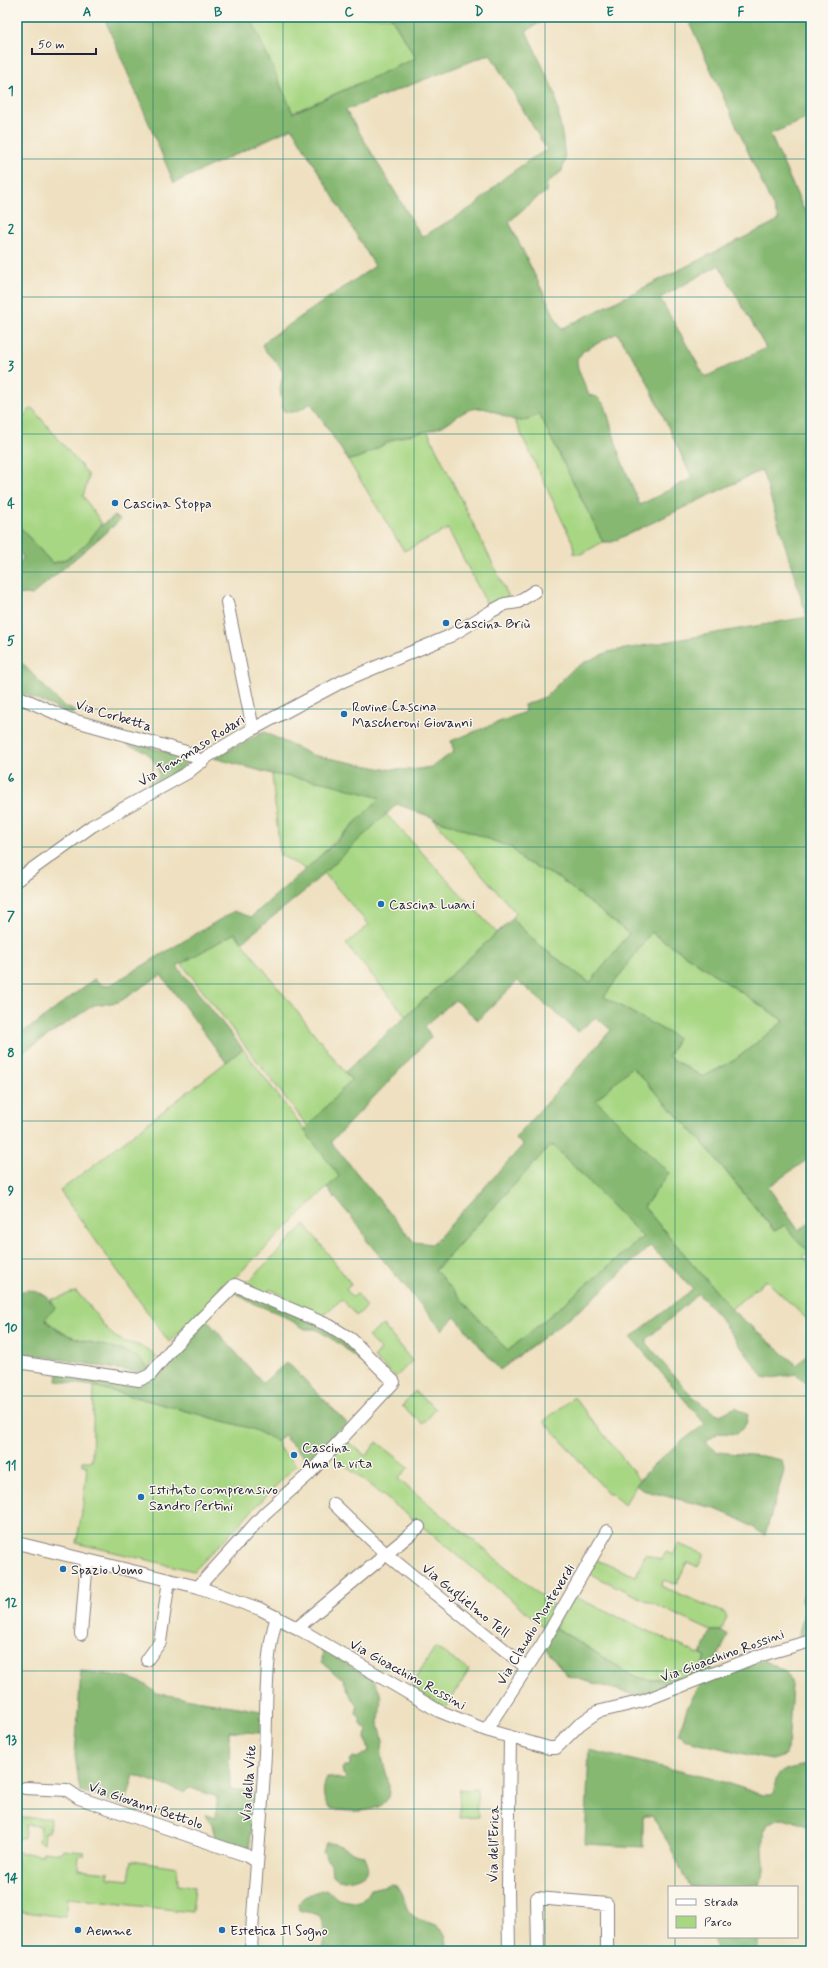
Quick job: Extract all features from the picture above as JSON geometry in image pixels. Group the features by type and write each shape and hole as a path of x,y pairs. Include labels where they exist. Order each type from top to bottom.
{"street":[{"name":"Via Tommaso Rodari","path":"17,880 92,826 187,773 253,729 343,681 390,661 422,650 450,636 505,604 518,602 535,590"},
{"path":"227,602 253,729"},
{"name":"Via Corbetta","path":"17,696 69,719 186,752 202,762"},
{"path":"17,1362 139,1380 150,1375 174,1346 235,1286 330,1326 351,1340 394,1382 308,1475 260,1518 198,1587"},
{"name":"Via Guglielmo Tell","path":"334,1504 387,1555 527,1668"},
{"path":"299,1629 302,1624 419,1527"},
{"name":"Via Claudio Monteverdi","path":"486,1730 527,1668 607,1531"},
{"name":"Via Gioacchino Rossini","path":"17,1543 198,1587 256,1607 299,1629 428,1706 486,1730 549,1748 556,1748 580,1724 597,1712 644,1701 758,1656 811,1641"},
{"path":"81,1634 87,1560"},
{"path":"147,1660 160,1642 170,1580"},
{"name":"Via della Vite","path":"251,1951 256,1861 263,1800 270,1651 277,1617"},
{"name":"Via dell'Erica","path":"509,1951 508,1886 510,1738"},
{"name":"Via Giovanni Bettolo","path":"25,1788 67,1790 79,1798 248,1856 256,1861"},
{"path":"538,1951 538,1898 607,1904 607,1951"}],"green space":[{"path":"104,17 250,17 293,113 416,58 391,17 549,17 526,31 555,93 565,159 562,171 547,183 546,192 531,202 509,222 561,329 779,220 687,17 811,17 811,117 770,134 804,210 811,208 811,1157 768,1187 799,1231 811,1221 811,1252 800,1244 785,1225 775,1231 701,1141 632,1067 596,1100 669,1173 644,1207 734,1312 797,1365 811,1351 811,1387 796,1374 765,1379 712,1308 698,1294 647,1339 647,1343 671,1373 699,1402 720,1415 736,1407 748,1415 746,1424 737,1434 718,1433 706,1442 717,1452 762,1456 782,1460 784,1471 765,1535 741,1520 713,1508 642,1490 636,1485 660,1459 705,1424 631,1337 693,1289 650,1246 586,1305 500,1370 455,1317 442,1330 367,1241 362,1230 327,1188 339,1176 304,1130 351,1080 345,1072 512,919 540,946 590,983 629,934 559,878 522,860 512,848 397,804 307,889 242,942 235,933 177,966 243,1049 226,1062 161,975 119,1002 94,1005 17,1056 17,1035 37,1023 94,979 104,986 112,984 234,911 251,917 334,844 380,798 328,783 272,774 214,758 264,732 312,755 384,769 411,770 431,767 454,752 451,741 522,713 525,711 524,705 545,697 572,670 585,662 608,652 807,617 762,470 612,542 603,542 539,414 528,420 521,421 507,418 487,409 472,409 437,428 395,439 365,455 348,460 311,403 294,412 287,412 283,410 280,389 283,373 279,365 262,346 264,342 375,266 292,128 174,183","holes":["490,54 547,150 505,177 474,206 422,237 346,110","719,265 766,348 705,377 660,298","617,333 644,375 692,478 640,505 620,457 605,405 597,397 589,395 578,369 577,360 583,351","651,932 784,1021 735,1060 703,1077 668,1057 678,1038 604,997","518,981 578,1032 596,1017 611,1030 515,1138 523,1145 433,1244 414,1242 331,1142 431,1037 425,1026 455,1000 478,1020","550,1146 554,1146 643,1237 508,1351 435,1270"]},
{"path":"250,17 391,17 416,58 292,113"},
{"path":"32,408 88,474 88,480 83,496 101,522 99,529 88,542 74,554 59,562 52,563 17,524 17,421"},
{"path":"539,414 603,542 581,554 573,553 574,550 572,541 514,419 523,420"},
{"path":"427,430 509,597 488,606 448,529 404,551 348,460 365,455 397,438"},
{"path":"115,516 120,519 117,523 32,595 17,595 17,569 23,558 17,547 17,524 52,563 69,558 87,543 100,526"},
{"path":"17,658 62,705 73,710 74,713 71,714 17,691"},
{"path":"127,741 189,758 189,761 176,773 100,815 99,811 159,777 158,769 151,758 142,750 127,744"},
{"path":"272,774 328,783 381,798 306,869 280,855"},
{"path":"386,814 497,933 406,1016 346,944 369,925 324,873"},
{"path":"433,819 453,825 512,848 522,860 559,878 629,934 590,983 540,946 512,919 516,913"},
{"path":"651,932 784,1021 735,1060 703,1077 668,1057 678,1039 604,997"},
{"path":"235,933 351,1080 308,1127 181,963"},
{"path":"243,1049 339,1176 169,1342 60,1191"},
{"path":"632,1067 701,1141 774,1231 785,1224 800,1244 811,1252 809,1257 806,1254 803,1257 811,1264 811,1323 766,1280 731,1309 644,1207 669,1173 596,1100"},
{"path":"550,1146 554,1146 643,1237 508,1351 435,1271"},
{"path":"305,1224 349,1281 351,1285 346,1289 352,1297 357,1293 367,1307 356,1316 342,1299 320,1318 282,1300 284,1296 270,1289 268,1294 245,1285"},
{"path":"29,1290 45,1295 53,1304 55,1308 45,1319 54,1327 65,1334 76,1338 126,1352 141,1360 148,1368 141,1373 17,1352 17,1292"},
{"path":"238,1290 338,1333 386,1378 385,1383 340,1344 316,1329 305,1329 280,1314 250,1302 233,1291"},
{"path":"76,1292 82,1297 108,1330 118,1339 141,1346 152,1352 156,1357 148,1368 139,1359 125,1352 88,1342 65,1333 54,1327 45,1318 55,1308 51,1299"},
{"path":"204,1317 263,1383 287,1362 347,1423 311,1463 286,1439 287,1437 285,1435 277,1441 253,1429 94,1386 57,1381 58,1373 149,1375"},
{"path":"383,1325 412,1361 396,1377 374,1358 381,1350 368,1337"},
{"name":"Istituto comprensivo Sandro Pertini","path":"94,1386 253,1429 277,1441 280,1449 296,1465 194,1571 76,1543 83,1504 87,1465 82,1465 82,1461 92,1461"},
{"path":"415,1391 436,1409 423,1424 402,1406"},
{"path":"574,1397 640,1480 624,1505 611,1493 608,1493 544,1421"},
{"path":"345,1440 366,1456 377,1442 409,1467 398,1479 556,1608 545,1628 443,1543 333,1456"},
{"path":"678,1544 704,1554 698,1567 687,1562 677,1583 674,1584 664,1580 661,1586 725,1613 727,1617 721,1631 711,1631 586,1572 594,1559 636,1576 645,1554 662,1560 666,1551 674,1554"},
{"path":"811,1575 811,1637 801,1640 799,1633 806,1606 801,1602"},
{"path":"573,1596 705,1657 700,1670 682,1679 676,1676 646,1680 630,1674 555,1627"},
{"path":"553,1626 630,1674 640,1678 653,1680 670,1676 682,1678 700,1670 705,1657 701,1655 711,1631 721,1631 728,1636 711,1670 642,1697 568,1676 543,1646"},
{"path":"435,1647 469,1670 446,1708 410,1687"},
{"path":"323,1649 374,1681 379,1691 381,1701 379,1724 383,1740 382,1753 389,1792 384,1803 378,1807 362,1811 343,1810 329,1808 325,1801 324,1786 327,1777 344,1780 346,1777 343,1774 342,1769 344,1766 350,1766 350,1760 353,1757 357,1758 369,1751 366,1739 367,1730 360,1724 360,1718 356,1713 358,1705 353,1701 343,1679 322,1662"},
{"path":"758,1656 768,1663 785,1671 792,1684 788,1749 785,1756 772,1760 761,1758 683,1739 681,1735 678,1735 688,1706 705,1675"},
{"path":"81,1671 121,1676 140,1682 156,1693 261,1711 260,1733 229,1731 230,1789 256,1793 249,1849 215,1838 212,1824 205,1814 216,1818 217,1797 188,1787 184,1792 134,1775 125,1806 80,1791 75,1755"},
{"path":"589,1750 714,1779 763,1795 770,1795 774,1793 777,1778 785,1770 811,1764 811,1827 785,1819 773,1821 768,1825 764,1832 763,1839 764,1870 758,1886 689,1886 667,1840 652,1816 643,1816 643,1847 585,1844"},
{"path":"477,1789 478,1817 460,1818 459,1790"},
{"path":"17,1818 50,1818 49,1832 45,1832 44,1843 39,1842 41,1826 26,1825 24,1839 17,1838"},
{"path":"326,1843 336,1844 358,1854 364,1855 367,1862 365,1872 356,1878 337,1880 332,1876 331,1864 323,1852"},
{"path":"62,1850 84,1852 84,1856 79,1856 78,1869 109,1872 108,1878 129,1880 132,1860 177,1867 178,1885 195,1887 192,1912 68,1898 66,1917 17,1911 17,1852 42,1855 43,1851 61,1853"},
{"path":"392,1884 400,1890 406,1906 411,1914 439,1927 444,1932 447,1943 447,1951 322,1951 324,1927 321,1918 314,1913 299,1910 298,1905 307,1896 327,1889 339,1899 354,1902 362,1900 371,1889"},
{"path":"712,1938 758,1938 758,1951 718,1951"}],"place":[{"name":"Cascina Stoppa","path":"115,503"},
{"name":"Cascina Briù","path":"446,623"},
{"name":"Rovine Cascina Mascheroni Giovanni","path":"344,714"},
{"name":"Cascina Luani","path":"381,904"},
{"name":"Cascina Ama la vita","path":"294,1455"},
{"name":"Istituto comprensivo Sandro Pertini","path":"141,1497"},
{"name":"Spazio Uomo","path":"63,1569"},
{"name":"Aemme","path":"78,1930"},
{"name":"Estetica Il Sogno","path":"222,1930"}]}
